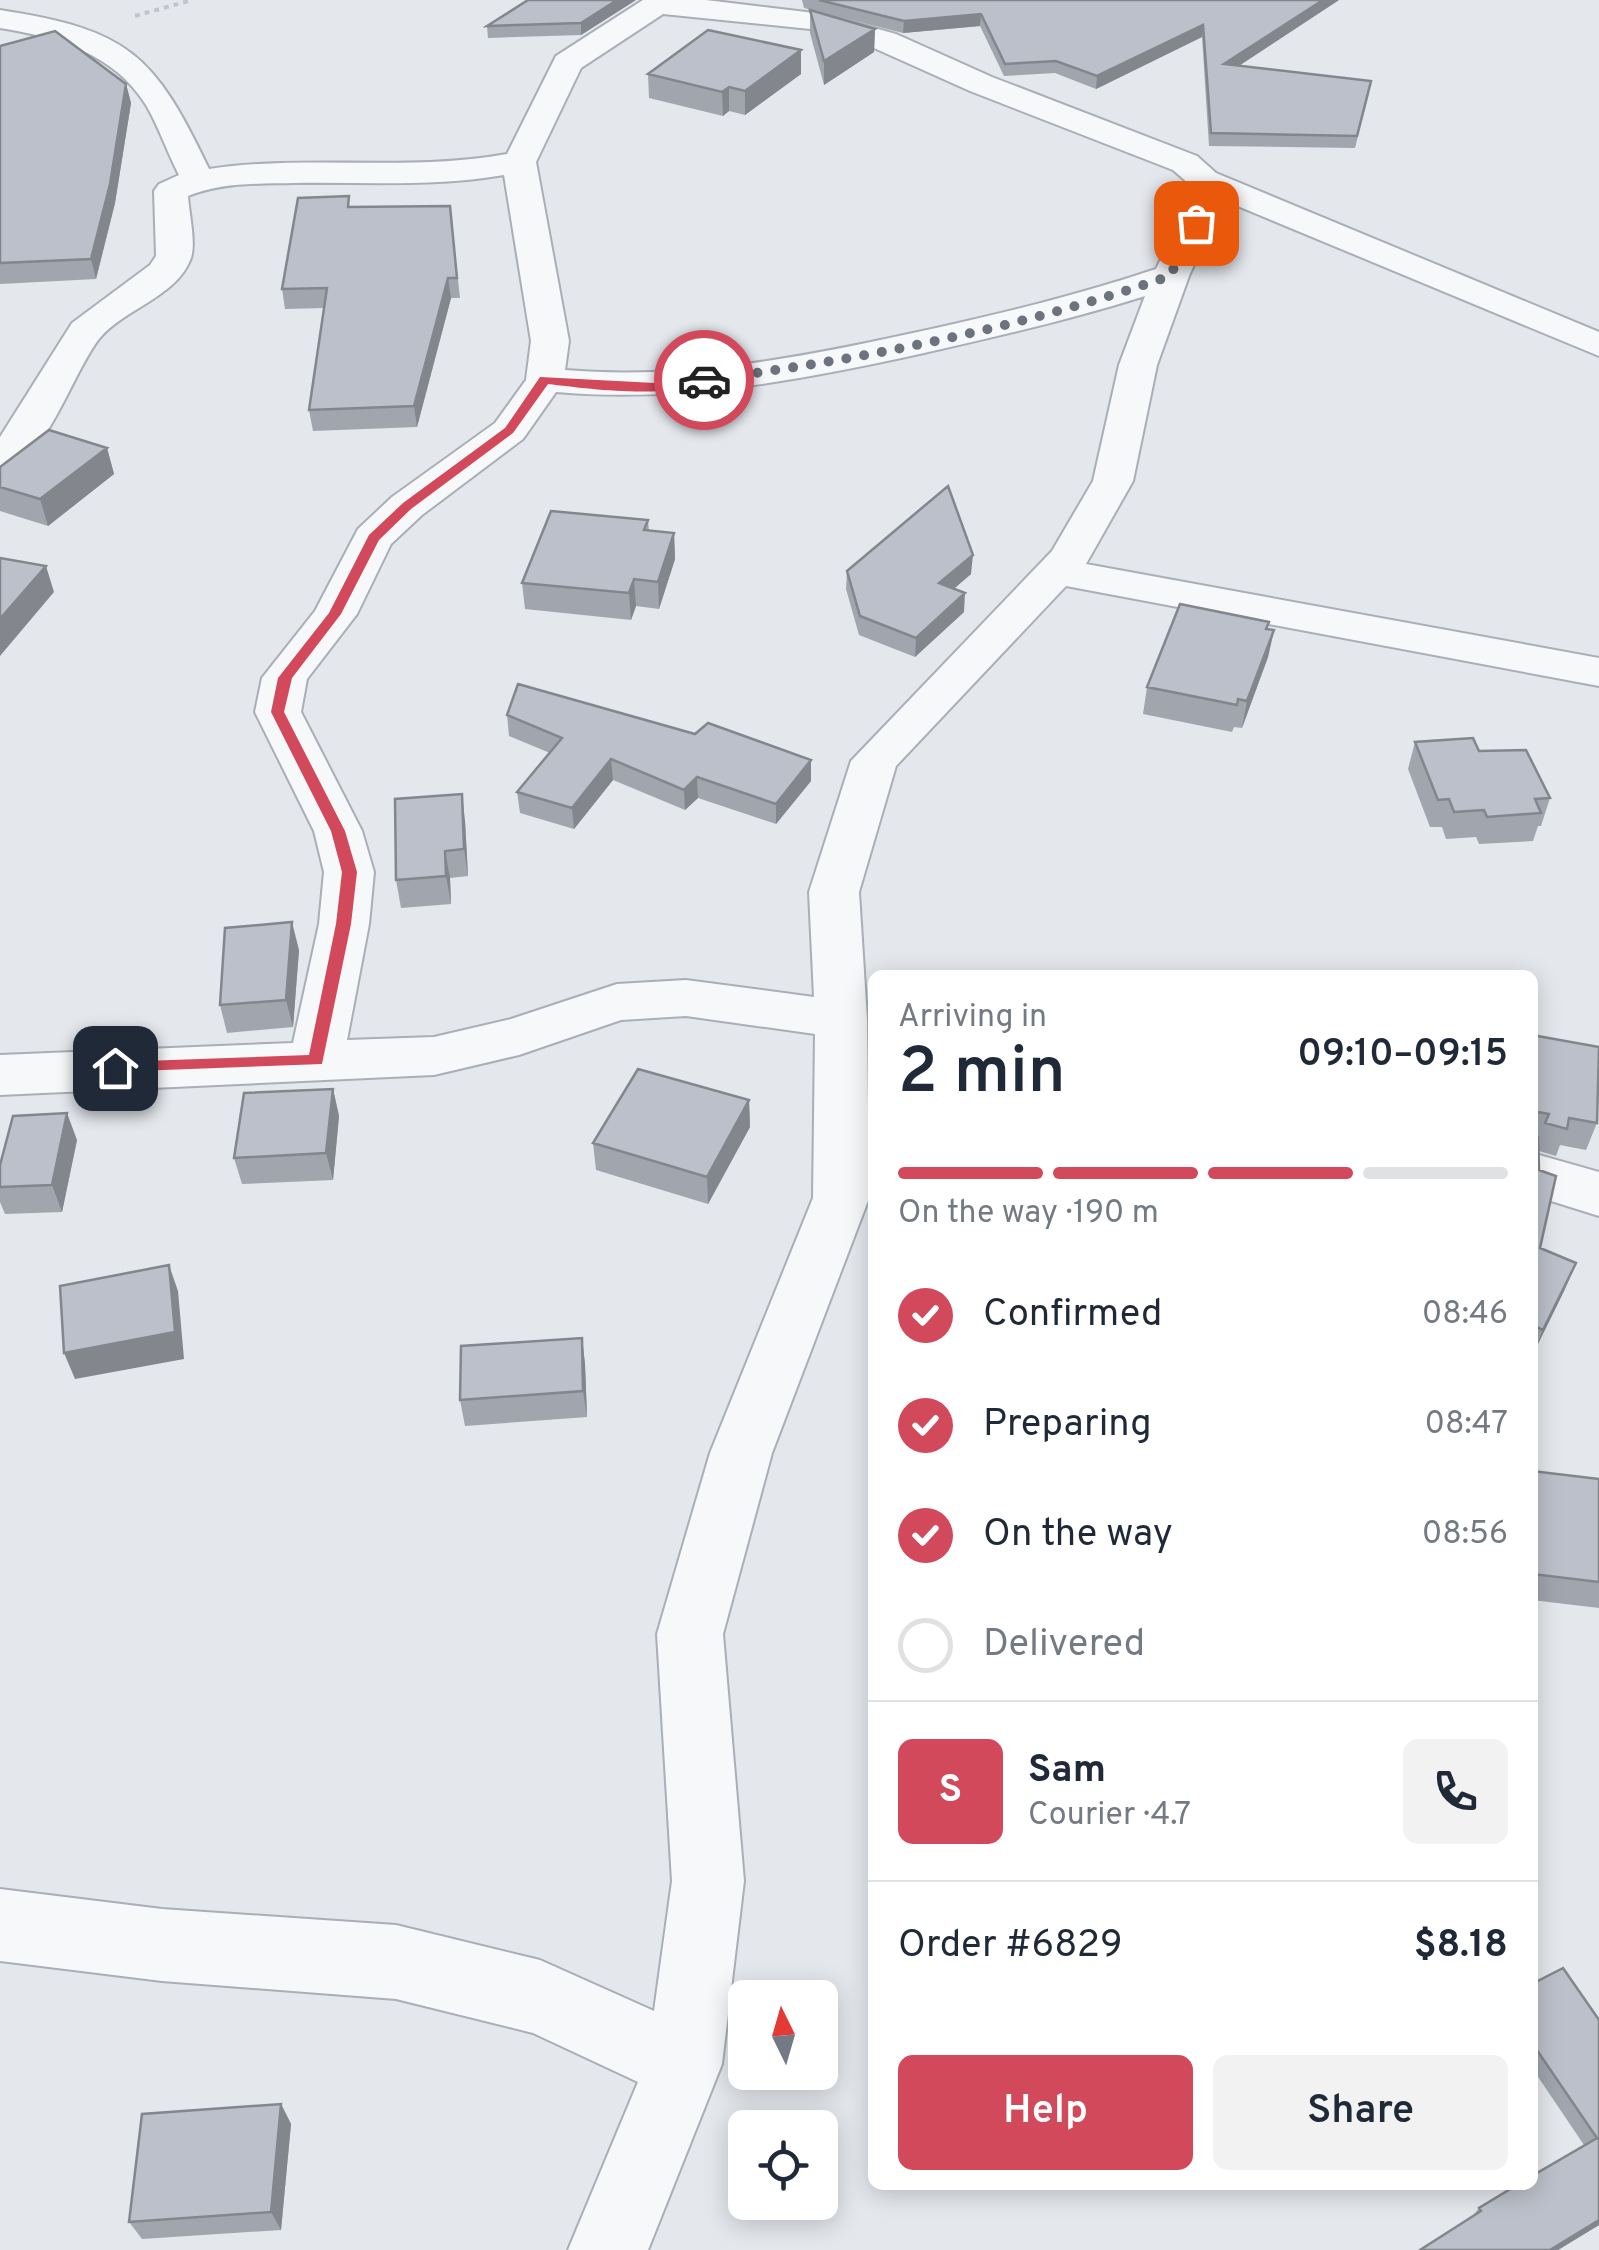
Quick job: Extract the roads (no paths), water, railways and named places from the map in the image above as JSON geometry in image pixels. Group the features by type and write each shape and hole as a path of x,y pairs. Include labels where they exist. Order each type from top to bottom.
{"street":[{"path":"316,1060 344,924 349,872 338,831 278,712 285,678 334,614 373,538 407,506 509,431 544,380 550,341 519,162 538,131 567,63 658,2 812,20 884,42 1185,163 1204,180 1599,345"},
{"path":"0,20 40,24 91,38 114,53 145,80 164,108 197,178"},
{"path":"0,462 13,429 85,331 164,272 174,256 171,191 197,178 465,172 519,162"},
{"path":"608,2250 684,2064 708,1880 690,1634 741,1453 840,1198 857,1132 841,1019 834,892 874,762 1070,558 1112,481 1138,365 1170,276 1208,196 1204,180"},
{"path":"544,380 598,386 655,386 837,360 1092,301 1170,276"},
{"path":"1057,572 1599,672"},
{"path":"0,1075 434,1056 519,1036 617,1002 686,998 841,1019"},
{"path":"1538,1176 1599,1194"},
{"path":"0,1925 162,1945 396,1962 540,1997 684,2064"}]}
